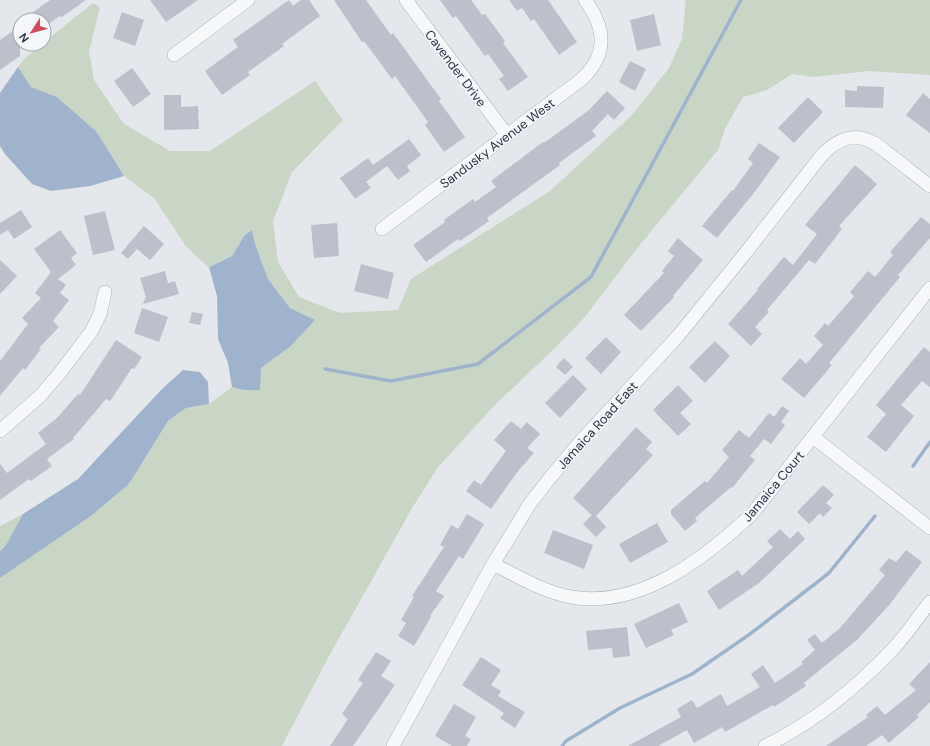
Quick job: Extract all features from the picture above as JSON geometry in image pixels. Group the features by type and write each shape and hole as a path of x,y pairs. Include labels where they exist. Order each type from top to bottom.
{"street":[{"path":"174,55 248,0"},
{"name":"Cavender Drive","path":"406,0 507,135"},
{"name":"Sandusky Avenue West","path":"382,229 582,79 590,71 596,62 600,49 601,35 596,15 586,0"},
{"name":"Jamaica Road East","path":"393,746 493,564 529,505 580,442 678,336 830,146 846,138 862,138 874,143 930,186"},
{"name":"Jamaica Court","path":"493,564 544,589 571,597 596,599 622,596 645,588 675,574 701,558 728,537 752,514 930,288"},
{"path":"0,431 40,396 91,332 100,314 105,292"},
{"path":"813,437 930,528"},
{"path":"765,746 805,724 834,703 894,648 930,602"}],"green space":[{"path":"686,0 930,0 930,75 868,71 814,77 792,74 767,90 743,97 725,129 718,150 639,246 584,318 494,406 438,467 411,510 328,658 282,746 0,746 0,578 91,516 129,484 168,421 186,408 209,404 232,387 243,390 261,368 291,346 315,320 290,308 268,279 255,244 252,231 244,236 232,256 208,267 186,246 154,198 124,176 97,132 57,97 31,87 18,67 26,57 32,52 52,52 52,36 93,3 100,7 89,52 94,80 124,124 170,151 210,151 315,81 343,120 292,172 273,221 278,262 299,297 340,313 398,310 411,279 550,191 633,114 669,68 682,39"},
{"path":"23,514 6,545 0,551 0,526"}],"water":[{"path":"18,67 31,87 57,97 97,132 124,176 90,186 51,191 32,184 5,154 0,146 0,93"},
{"path":"252,230 255,244 268,279 290,308 315,320 291,346 261,368 260,390 243,390 232,387 228,363 218,339 217,296 209,267 232,256 244,236"},
{"path":"183,370 200,372 208,382 209,404 186,408 168,421 129,484 91,516 0,578 0,551 6,545 23,514 78,479 162,389"}],"building":[{"path":"50,0 86,0 62,17 60,16 52,22 52,12 33,12"},
{"path":"150,0 198,0 166,22"},
{"path":"289,0 293,6 301,0 309,0 320,16 282,44 284,46 248,72 250,75 222,95 205,71 238,47 233,40"},
{"path":"334,0 366,0 391,35 393,33 441,99 439,101 465,137 444,152 425,125 428,122 395,76 392,79 364,41 362,42"},
{"path":"440,0 471,0 482,15 485,14 505,41 503,43 528,77 508,91 499,79 504,76 488,54 485,56 456,16 453,18"},
{"path":"509,0 548,0 577,42 559,55 534,19 531,21 522,8 517,11"},
{"path":"122,12 144,20 135,46 113,38"},
{"path":"654,14 661,45 637,51 630,20"},
{"path":"12,32 12,52 20,52 20,56 0,70 0,40"},
{"path":"630,61 646,69 635,91 619,82"},
{"path":"132,68 151,94 133,107 114,81"},
{"path":"857,86 884,87 883,108 845,107 845,90 857,91"},
{"path":"607,91 625,108 614,120 608,114 592,131 596,136 559,163 560,165 487,218 489,221 460,241 458,239 426,262 413,245 445,222 444,220 473,199 475,202 496,187 491,181 589,110"},
{"path":"923,93 930,99 930,133 906,115"},
{"path":"164,95 181,95 181,107 198,106 199,129 164,130"},
{"path":"808,97 823,112 794,143 778,128"},
{"path":"409,139 421,155 407,166 410,171 398,180 387,166 366,182 371,188 355,199 340,178 368,158 373,165"},
{"path":"759,143 780,157 757,189 717,238 702,226 732,190 733,191 753,163 748,159"},
{"path":"855,165 877,184 839,226 842,229 815,264 809,260 767,310 769,312 755,327 762,334 751,346 728,324 758,290 757,289 784,257 793,265 817,234 805,225"},
{"path":"21,210 32,227 14,239 8,230 0,235 0,223"},
{"path":"105,211 115,250 93,255 84,216"},
{"path":"921,217 930,224 930,238 898,275 900,277 829,363 832,365 804,398 781,379 800,358 806,364 823,345 814,336 825,323 828,326 854,296 850,292 868,271 875,277 893,255 890,252"},
{"path":"337,223 339,256 314,258 311,225"},
{"path":"144,226 164,244 150,260 137,249 128,259 121,253"},
{"path":"60,230 77,253 71,258 76,265 58,279 66,285 60,293 69,300 53,321 59,327 39,348 41,349 25,370 23,368 0,396 0,361 28,324 22,318 41,298 35,293 51,272 34,249"},
{"path":"678,238 703,260 673,296 674,297 641,331 624,315 664,273 662,271 674,256 668,251"},
{"path":"0,260 17,276 0,294"},
{"path":"361,264 394,273 388,299 354,291"},
{"path":"165,271 168,283 175,281 179,294 143,304 146,297 140,278"},
{"path":"142,308 168,317 159,342 134,333"},
{"path":"192,312 203,314 200,325 189,323"},
{"path":"606,337 621,352 601,374 585,358"},
{"path":"116,340 142,357 134,369 132,368 110,401 106,399 73,438 74,439 47,459 52,466 31,481 29,479 0,500 0,464 7,473 46,444 38,433 57,418 78,394 80,395"},
{"path":"715,341 730,356 705,383 689,367"},
{"path":"924,347 930,352 930,387 922,381 901,405 914,416 886,452 867,437 886,414 876,405"},
{"path":"564,358 573,367 565,375 556,367"},
{"path":"573,375 587,389 560,418 545,403"},
{"path":"678,385 693,401 680,413 691,424 678,436 653,410"},
{"path":"782,406 789,411 781,422 785,425 771,444 764,439 750,456 755,460 732,488 731,487 695,518 697,521 685,531 671,514 671,510 705,481 707,483 729,457 722,450 739,430 749,438 769,413 774,417"},
{"path":"511,421 521,429 527,422 540,434 527,448 534,453 518,471 491,509 466,491 474,480 481,485 506,451 494,440"},
{"path":"636,427 652,442 646,449 653,455 596,516 606,527 596,537 583,524 592,515 573,498"},
{"path":"823,485 834,495 826,503 832,508 823,517 820,513 809,524 797,512"},
{"path":"467,514 484,524 463,559 459,556 436,591 444,596 430,616 431,617 414,646 398,636 406,623 401,620 414,597 412,596 444,547 440,545 451,525 458,529"},
{"path":"657,523 668,542 630,563 619,544"},
{"path":"780,529 790,539 798,531 805,539 759,583 719,610 707,591 738,570 742,576 773,547 767,541"},
{"path":"553,530 593,545 584,569 544,553"},
{"path":"906,550 922,562 890,604 858,639 804,683 806,686 774,707 773,705 725,732 722,727 694,743 687,730 658,746 628,746 681,717 677,709 692,700 697,708 721,694 727,706 760,687 751,674 763,665 775,683 803,664 801,662 815,650 807,640 815,634 822,643 840,628 885,575 879,570 889,558 896,562"},
{"path":"679,603 688,622 671,630 674,635 646,648 634,624"},
{"path":"627,627 630,656 613,658 612,648 588,650 586,631"},
{"path":"376,652 391,661 381,676 395,685 353,746 330,746 348,719 342,714 363,683 358,680"},
{"path":"481,657 501,670 491,685 501,691 498,696 525,712 515,728 500,718 504,713 462,685"},
{"path":"930,662 930,702 917,715 919,717 889,743 882,735 866,746 826,746 868,717 866,715 877,706 885,715 916,690 909,684"},
{"path":"454,704 476,717 465,736 471,739 467,746 452,746 435,736"}],"waterway":[{"path":"325,369 391,381 478,364 591,277 741,0"},
{"path":"913,466 930,442"},
{"path":"562,746 566,741 620,708 692,674 750,634 829,573 875,516"}]}
